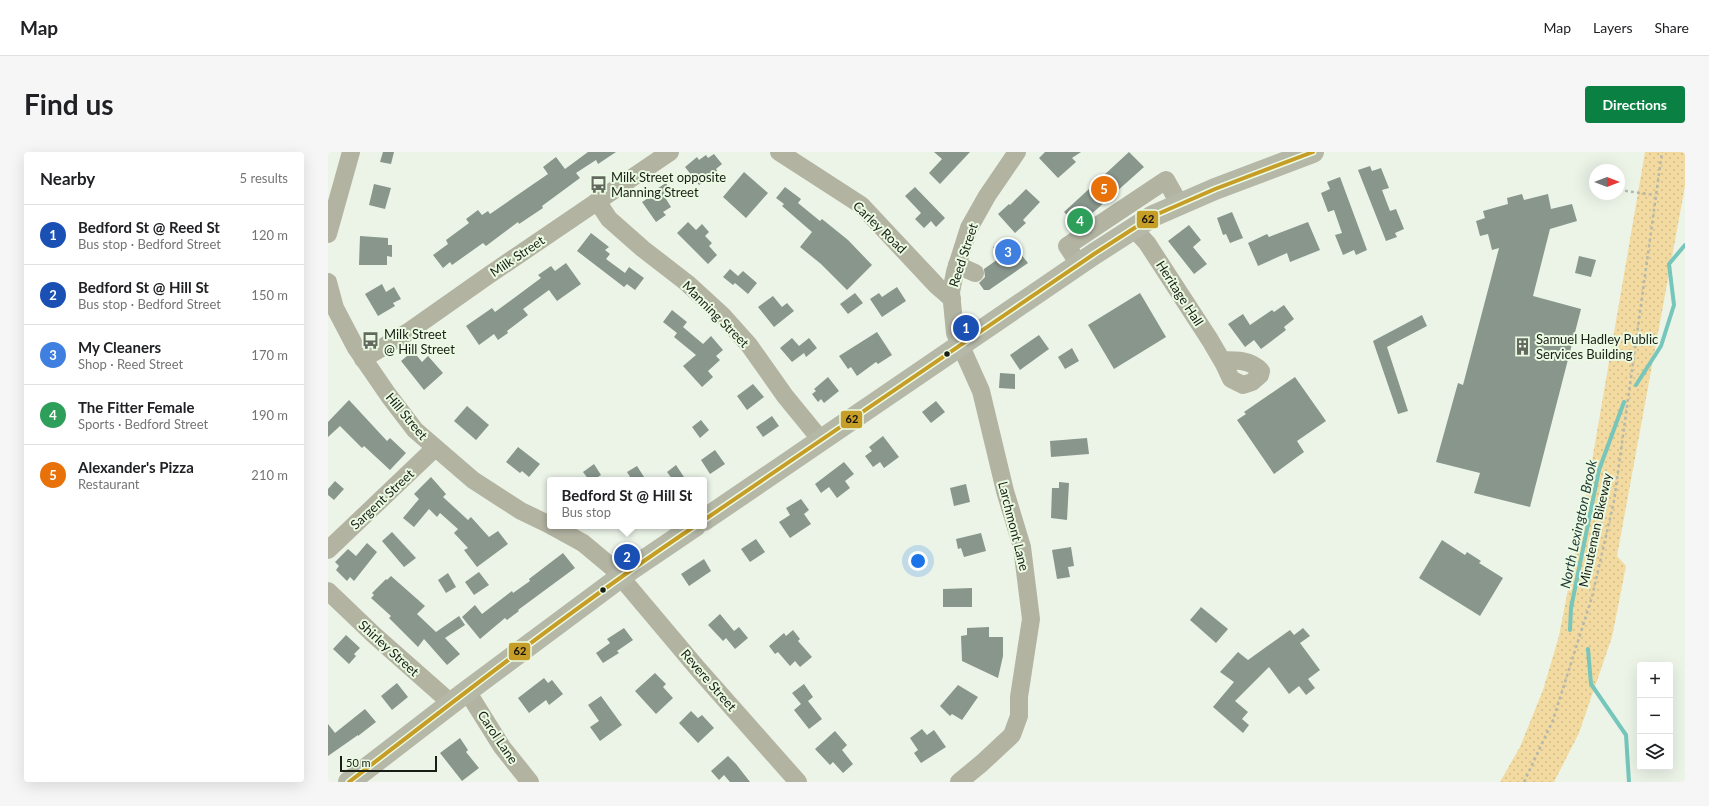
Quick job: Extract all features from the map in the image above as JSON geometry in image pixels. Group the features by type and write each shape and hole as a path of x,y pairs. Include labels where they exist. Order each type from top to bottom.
{"main road":[{"path":"707,518 1153,216 1215,189 1313,152"},
{"path":"349,782 459,697 620,577 691,529"}],"street":[{"path":"328,234 351,152"},
{"name":"Milk Street","path":"363,359 408,332 670,152"},
{"name":"Carley Road","path":"779,152 861,205 937,286 952,299"},
{"name":"Reed Street","path":"960,346 954,328 951,292 957,265 969,228 987,196 1017,152"},
{"path":"1080,264 1067,246 1166,180 1180,205"},
{"name":"Manning Street","path":"597,201 614,223 643,249 687,283 727,321 749,345 785,396 821,440"},
{"name":"Heritage Hall","path":"1134,229 1147,243 1222,360"},
{"path":"957,265 975,273"},
{"name":"Hill Street","path":"328,282 335,308 356,348 389,396 415,430 478,483 521,511 547,524"},
{"name":"Larchmont Lane","path":"959,782 1012,735 1019,716 1019,697 1032,619 1022,547 1005,491 981,391 960,346"},
{"name":"Sargent Street","path":"328,550 435,448"},
{"name":"Hill Street","path":"557,529 584,543 620,577"},
{"name":"Revere Street","path":"620,577 798,782"},
{"name":"Shirley Street","path":"328,591 374,635 459,697"},
{"name":"Carol Lane","path":"459,697 502,746 530,782"}],"path":[{"name":"Minuteman Bikeway","path":"1524,782 1553,720 1592,597 1614,501 1662,152"},
{"path":"1625,191 1655,195"}],"shaded area":[{"path":"1645,152 1685,152 1685,186 1617,556 1626,566 1612,637 1579,733 1554,782 1500,782 1520,747 1543,690 1559,636 1586,496"}],"building":[{"path":"383,152 394,152 391,164 380,162"},
{"path":"588,152 616,152 598,164 596,160 576,173 580,178 542,206 543,208 519,224 518,222 486,246 483,243 452,265 450,262 443,268 433,255 448,244 446,240 469,223 466,219 478,210 482,215 488,211 490,214 548,174 543,167 556,157 565,169"},
{"path":"934,152 970,152 940,184 929,173 942,159"},
{"path":"1045,152 1081,152 1072,158 1076,162 1058,178 1039,158"},
{"path":"1129,152 1144,167 1078,226 1064,212"},
{"path":"714,154 722,164 716,169 718,172 699,185 685,167 697,157 699,160 706,155 708,158"},
{"path":"1370,166 1372,171 1381,168 1389,188 1382,190 1390,211 1396,209 1404,229 1395,233 1397,237 1386,241 1358,170"},
{"path":"744,172 768,193 746,218 723,197"},
{"path":"1340,177 1367,250 1356,255 1354,250 1343,255 1335,235 1342,233 1334,210 1328,212 1321,193 1330,189 1327,182"},
{"path":"666,183 673,194 666,199 671,207 663,212 666,215 656,222 642,202 650,197 649,194"},
{"path":"374,184 391,188 385,209 369,205"},
{"path":"785,187 801,199 798,203 820,221 822,219 848,240 872,265 847,290 821,264 800,247 812,232 782,206 784,204 776,198"},
{"path":"915,187 945,218 936,227 931,221 924,228 915,219 921,213 905,196"},
{"path":"1026,189 1040,202 1023,220 1026,223 1015,233 998,214 1009,204 1010,205"},
{"name":"Samuel Hadley Public Services Building","path":"1522,194 1524,200 1548,194 1551,209 1572,204 1577,221 1550,229 1533,296 1581,309 1530,507 1474,493 1480,473 1436,462 1458,383 1463,385 1499,248 1492,250 1488,234 1480,236 1476,221 1485,218 1483,211 1508,204 1507,198"},
{"path":"1232,212 1243,238 1230,243 1226,234 1223,235 1217,218"},
{"path":"688,222 696,230 702,224 709,232 705,236 712,243 709,246 717,255 708,264 677,233"},
{"path":"1308,222 1320,250 1290,262 1287,253 1258,266 1248,243 1267,234 1269,237"},
{"path":"1189,225 1201,240 1193,247 1207,264 1194,274 1168,241"},
{"path":"591,233 609,247 605,250 610,254 606,259 625,273 629,267 644,278 635,290 627,284 624,287 577,251"},
{"path":"360,236 388,238 388,245 392,245 392,257 387,256 387,265 359,265"},
{"path":"1007,237 1028,263 989,290 984,290 979,283 985,277 984,269 1001,257 993,247"},
{"path":"1579,256 1596,260 1591,277 1575,273"},
{"path":"566,263 581,284 557,301 549,290 523,309 528,315 507,331 508,333 498,340 494,334 479,345 466,326 492,308 495,312 541,278 538,275 551,266 555,271"},
{"path":"730,269 738,276 743,271 757,283 748,294 735,283 733,285 723,277"},
{"path":"382,284 386,292 394,287 401,299 393,303 395,306 378,316 365,294"},
{"path":"897,287 906,301 882,317 870,299 879,293 882,297"},
{"path":"855,293 863,303 848,314 840,304"},
{"path":"1140,293 1166,337 1114,369 1088,325"},
{"path":"773,296 782,307 787,303 794,311 774,327 758,307"},
{"path":"1284,305 1294,319 1284,327 1286,330 1261,349 1254,340 1245,347 1228,324 1243,314 1250,325 1272,310 1274,312"},
{"path":"672,310 687,322 683,327 703,344 711,336 723,350 716,356 720,360 708,371 713,377 702,387 683,366 696,355 674,337 677,333 663,322"},
{"path":"1422,315 1427,326 1387,347 1408,411 1398,414 1373,341"},
{"path":"877,332 892,355 878,364 876,362 857,376 851,367 848,369 839,356"},
{"path":"1039,335 1049,349 1020,370 1010,355"},
{"path":"792,338 799,346 809,338 817,348 806,357 804,353 792,362 780,348"},
{"path":"1072,348 1079,361 1065,369 1058,357"},
{"path":"413,351 422,362 428,356 443,373 424,390 401,361"},
{"path":"1000,373 1015,374 1015,389 999,388"},
{"path":"828,377 839,391 824,403 821,399 818,402 812,394 816,391 814,389"},
{"path":"1295,377 1326,421 1297,441 1304,452 1274,474 1237,420 1246,414 1244,412"},
{"path":"753,384 764,397 747,410 737,396"},
{"path":"349,400 387,441 390,438 406,453 390,470 364,446 362,448 340,426 328,437 328,422"},
{"path":"936,401 945,412 931,423 922,412"},
{"path":"467,406 489,425 476,440 454,421"},
{"path":"772,416 779,426 763,437 756,427"},
{"path":"701,420 709,430 700,438 692,427"},
{"path":"883,436 899,457 884,468 880,462 873,467 865,456 872,451 869,447"},
{"path":"1087,438 1089,454 1051,457 1050,441"},
{"path":"518,447 540,464 529,477 522,471 520,473 506,462"},
{"path":"715,450 725,464 710,474 701,460"},
{"path":"844,462 854,474 845,481 850,488 837,498 829,487 821,493 815,484"},
{"path":"594,464 601,475 598,477 587,477 583,472"},
{"path":"676,465 684,477 671,477 667,472"},
{"path":"637,466 644,477 630,477 627,472"},
{"path":"431,477 446,494 443,497 468,520 471,517 489,537 498,531 508,544 477,567 464,550 468,548 454,533 458,529 440,513 437,517 429,509 414,527 403,518 419,499 414,494"},
{"path":"335,481 344,489 334,500 328,495 328,489"},
{"path":"1059,482 1069,483 1067,520 1051,518 1052,488 1059,488"},
{"path":"966,484 970,502 954,506 950,488"},
{"path":"801,499 809,510 804,514 811,524 790,538 779,522 790,515 786,508"},
{"path":"392,532 416,558 404,567 382,541"},
{"path":"981,533 986,551 964,557 961,548 958,549 956,539"},
{"path":"756,539 765,552 750,562 741,549"},
{"path":"1442,540 1465,555 1467,552 1481,561 1479,563 1503,578 1480,616 1419,578"},
{"path":"367,543 377,552 354,581 350,577 347,581 336,570 339,566 335,562 348,549 356,556"},
{"path":"1071,547 1074,566 1068,567 1070,577 1057,579 1052,550"},
{"path":"563,553 575,568 518,610 519,611 507,620 505,618 480,639 462,617 475,605 482,614 512,591 513,593 530,581 529,579"},
{"path":"704,559 711,571 689,586 681,574"},
{"path":"479,572 489,585 474,595 465,582"},
{"path":"448,573 456,587 446,593 438,580"},
{"path":"391,576 425,606 417,614 436,632 459,616 465,625 445,638 460,654 447,665 424,639 418,647 389,618 391,616 371,598 374,595 372,593"},
{"path":"972,588 972,607 943,607 943,589"},
{"path":"1201,607 1228,629 1216,643 1190,620"},
{"path":"720,614 734,631 739,627 748,638 735,649 726,638 723,641 708,625"},
{"path":"989,627 989,637 1003,637 1003,656 998,678 962,661 961,636 967,635 967,628"},
{"path":"624,628 633,640 617,651 619,653 603,663 596,653 610,643 607,639"},
{"path":"1303,628 1310,636 1300,643 1320,670 1308,679 1315,688 1306,695 1299,686 1289,694 1269,667 1235,701 1248,712 1242,719 1249,725 1243,733 1213,707 1234,682 1220,672 1238,652 1248,660 1290,630 1294,635"},
{"path":"793,630 800,639 798,641 812,657 800,667 795,661 790,666 778,652 775,654 769,646 784,633 786,636"},
{"path":"346,635 360,648 354,654 356,656 349,664 333,649"},
{"path":"655,673 666,684 663,687 673,698 656,714 635,691"},
{"path":"544,678 548,683 552,680 563,694 549,705 546,700 529,713 518,698"},
{"path":"397,683 408,697 392,710 381,696"},
{"path":"804,684 813,697 808,701 822,719 809,729 794,710 801,704 792,693"},
{"path":"958,685 978,697 962,720 952,714 950,716 940,706"},
{"path":"601,696 622,725 600,741 590,727 599,721 588,705"},
{"path":"365,709 376,722 328,756 328,724 335,733"},
{"path":"691,711 698,718 702,715 714,728 698,743 679,723"},
{"path":"922,729 927,735 934,730 946,747 921,763 914,753 918,750 910,738"},
{"path":"835,731 847,745 842,750 853,764 843,773 833,762 830,765 815,749"},
{"path":"460,738 468,750 466,752 479,768 462,781 440,753"},
{"path":"728,756 750,782 730,782 724,775 719,780 711,771"}],"waterway":[{"name":"North Lexington Brook","path":"1636,385 1661,346 1674,305 1669,264 1685,245"},
{"name":"North Lexington Brook","path":"1570,630 1571,608 1599,470 1624,402"},
{"name":"North Lexington Brook","path":"1588,649 1591,684 1626,735 1629,782"}],"transit line":[{"name":"62","path":"707,518 1094,254 1153,216 1215,189 1313,152"},
{"name":"62","path":"349,782 563,619 691,529"}],"place":[{"name":"Milk Street opposite Manning Street","path":"598,184"},
{"name":"Alexander's Pizza","path":"1104,189"},
{"name":"The Fitter Female","path":"1080,221"},
{"name":"My Cleaners","path":"1008,252"},
{"name":"Bedford St @ Reed St","path":"966,328"},
{"name":"Milk Street @ Hill Street","path":"371,341"},
{"name":"Samuel Hadley Public Services Building","path":"1523,346"},
{"name":"Bedford St @ Hill St","path":"627,557"}]}
